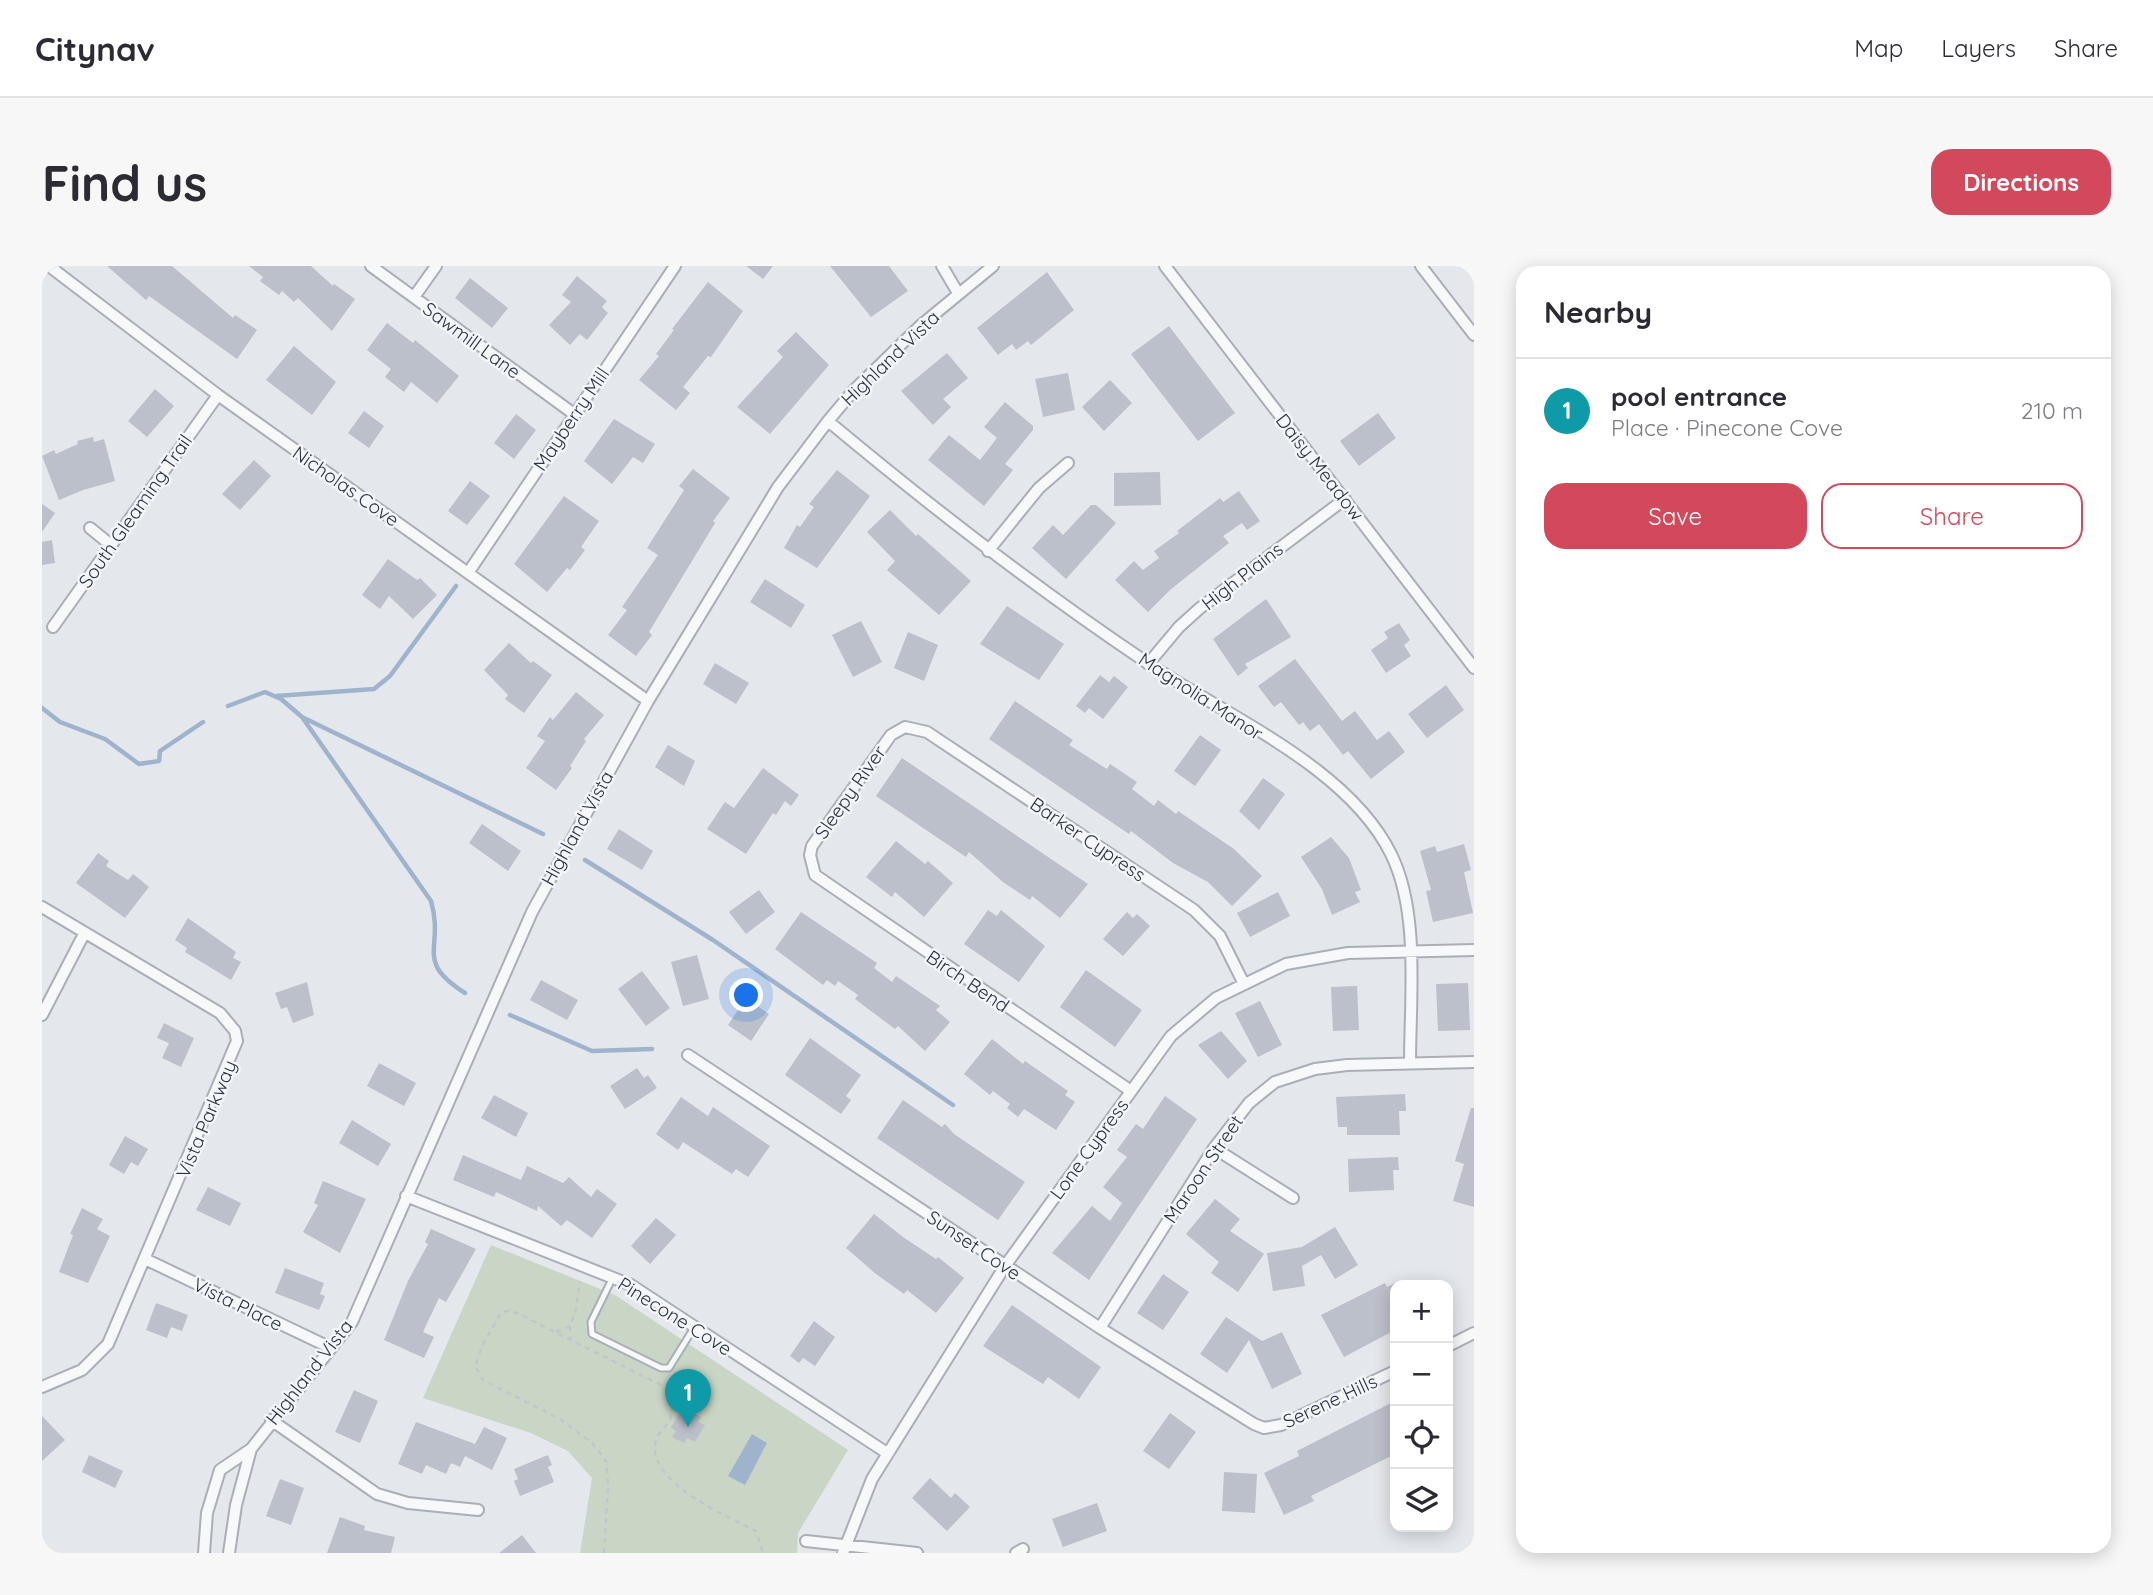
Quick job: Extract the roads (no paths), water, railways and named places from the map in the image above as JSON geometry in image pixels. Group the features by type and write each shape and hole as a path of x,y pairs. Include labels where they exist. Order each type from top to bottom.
{"street":[{"name":"Nicholas Cove","path":"49,266 218,395 648,701"},
{"name":"Sawmill Lane","path":"371,266 573,414"},
{"path":"414,297 436,266"},
{"name":"Mayberry Mill","path":"468,573 675,266"},
{"path":"942,266 958,293"},
{"name":"Highland Vista","path":"229,1553 231,1526 251,1449 271,1420 352,1322 532,912 648,701 778,487 828,421 853,390 958,293 993,266"},
{"name":"Daisy Meadow","path":"1165,266 1474,668"},
{"path":"1421,266 1474,335"},
{"name":"South Gleaming Trail","path":"54,627 218,395"},
{"name":"Magnolia Manor","path":"828,421 988,551 1148,664 1323,774 1358,803 1383,838 1400,875 1410,951 1410,1063"},
{"path":"988,551 1039,488 1068,463"},
{"name":"High Plains","path":"1148,664 1179,627 1200,608 1345,499"},
{"path":"90,528 111,545"},
{"name":"Sleepy River","path":"811,866 812,846 886,740 905,727"},
{"name":"Barker Cypress","path":"905,727 927,732 1194,910 1220,936 1243,982"},
{"name":"Birch Bend","path":"811,866 822,883 1131,1091"},
{"name":"Vista Parkway","path":"42,907 220,1013 235,1031 235,1052 108,1344 97,1358 67,1379 42,1387"},
{"path":"42,1015 84,934"},
{"name":"Lone Cypress","path":"846,1550 860,1502 887,1453 1005,1266 1171,1036 1202,1008 1243,982 1304,959 1410,951 1474,950"},
{"name":"Sunset Cove","path":"688,1055 1100,1328 1265,1428"},
{"name":"Maroon Street","path":"1100,1328 1214,1148 1249,1103 1275,1082 1292,1075 1347,1065 1474,1062"},
{"path":"1214,1148 1293,1198"},
{"name":"Pinecone Cove","path":"406,1196 638,1289 887,1453"},
{"name":"Vista Place","path":"145,1259 331,1348"},
{"path":"1453,1344 1474,1333"},
{"name":"Serene Hills","path":"1265,1428 1290,1422 1390,1373"},
{"path":"271,1420 377,1494 408,1503 478,1510"},
{"name":"Highland Vista","path":"204,1553 207,1513 220,1469 251,1449"},
{"path":"806,1541 846,1550 917,1553"}],"lane":[{"path":"612,1277 592,1322 592,1334 661,1368 669,1368 695,1326"}],"water":[{"path":"752,1434 767,1443 745,1485 728,1476"}],"waterway":[{"path":"276,696 374,689 390,676 456,586"},
{"path":"228,706 265,692 281,699 302,717 431,901 435,962 449,982 465,993"},
{"path":"42,708 60,722 105,739 139,764 159,761 160,751 203,722"},
{"path":"304,718 543,834"},
{"path":"585,860 713,940 953,1105"},
{"path":"510,1015 592,1051 652,1049"}],"place":[{"name":"pool entrance","path":"688,1427"}]}
